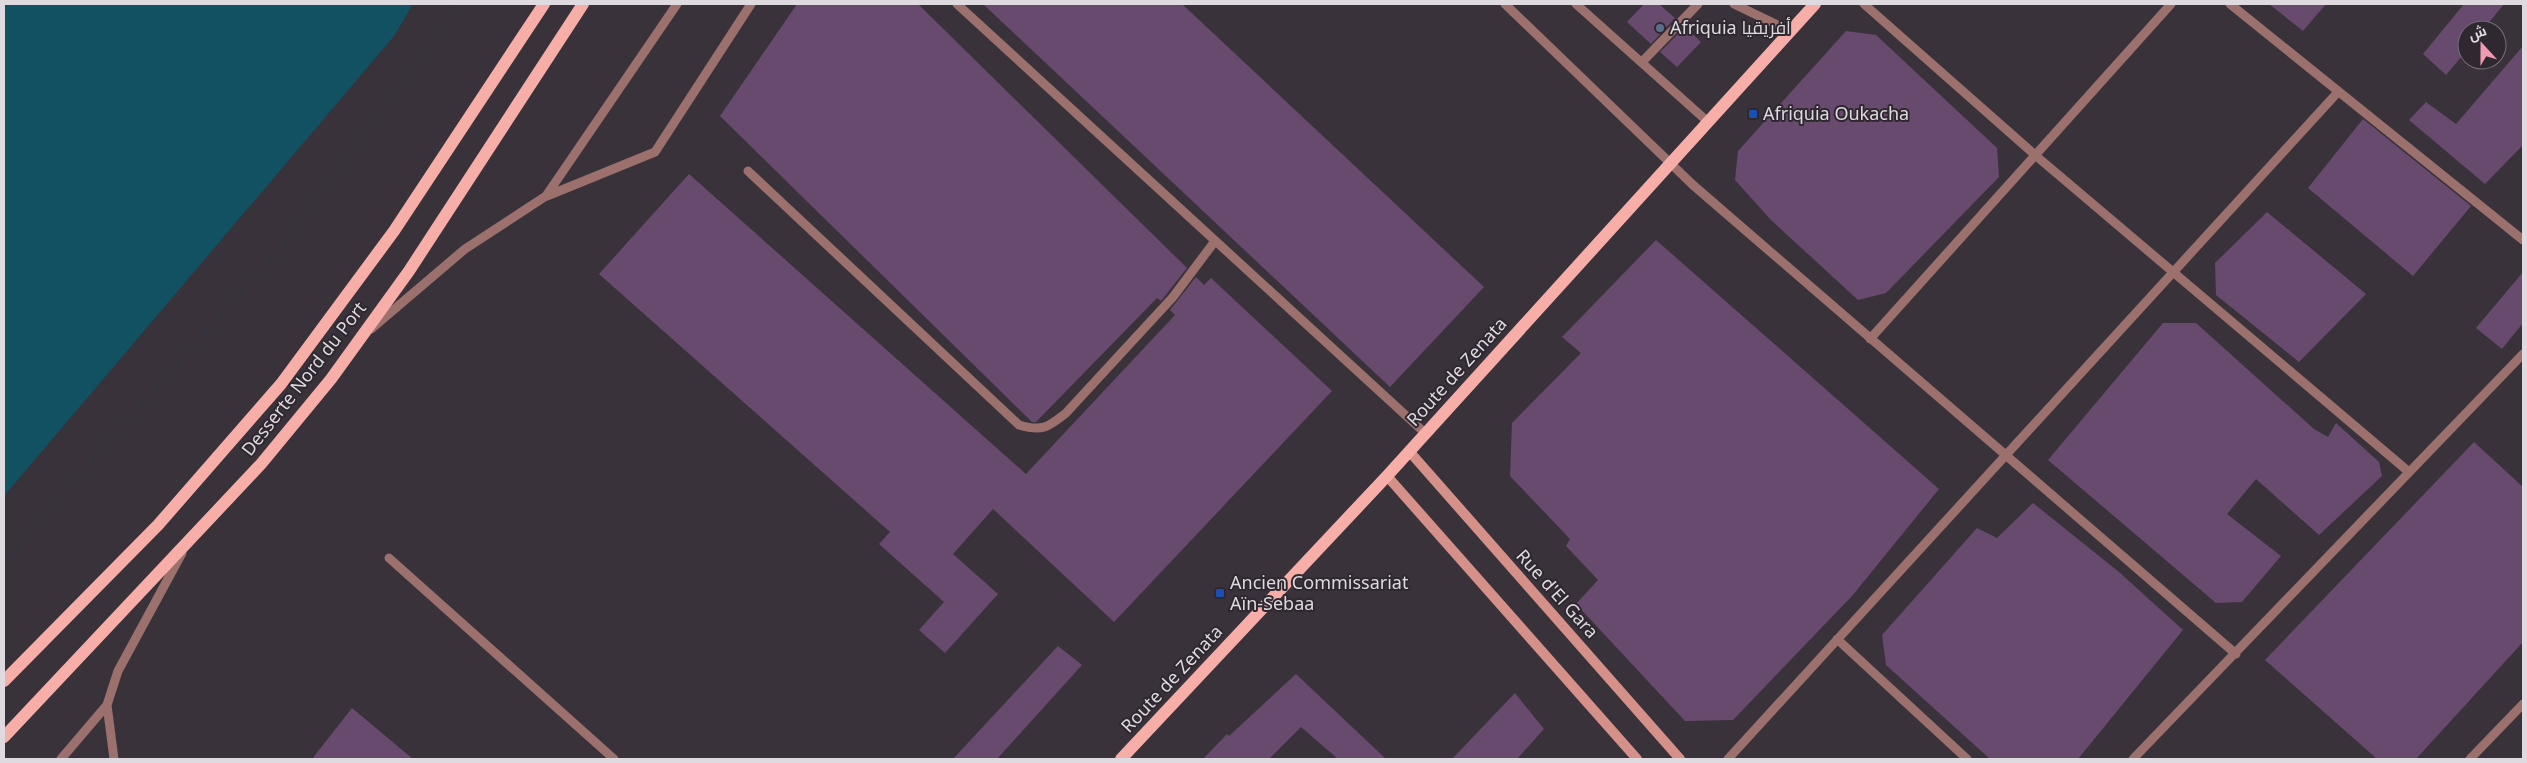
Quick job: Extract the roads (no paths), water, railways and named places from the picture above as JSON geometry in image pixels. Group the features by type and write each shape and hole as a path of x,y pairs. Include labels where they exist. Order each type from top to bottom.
{"main road":[{"name":"Desserte Nord du Port","path":"4,681 158,525 281,384 394,231 544,4"},
{"name":"Desserte Nord du Port","path":"4,737 262,464 331,379 409,271 583,4"},
{"name":"Route de Zenata","path":"1121,759 1387,476 1669,162 1815,4"}],"street":[{"name":"Rue d'El Gara","path":"1409,451 1680,759"},
{"path":"1387,476 1637,759"}],"lane":[{"path":"546,196 676,4"},
{"path":"360,339 465,249 546,196 655,152 751,4"},
{"path":"957,4 1425,434"},
{"path":"1505,4 1669,162 2004,456 2236,654"},
{"path":"1576,4 1707,121"},
{"path":"1642,62 1698,4"},
{"path":"1734,4 1790,31"},
{"path":"1864,4 2036,155 2409,472"},
{"path":"1870,339 2171,4"},
{"path":"2230,4 2523,240"},
{"path":"1728,759 2338,92"},
{"path":"748,171 1019,425 1037,430 1051,425 1066,413 1173,297 1215,241"},
{"path":"2133,759 2523,354"},
{"path":"60,759 107,705 118,671 188,541"},
{"path":"390,558 614,759"},
{"path":"1837,639 1967,759"},
{"path":"2470,759 2523,704"},
{"path":"107,705 114,759"}],"water":[{"path":"4,4 456,4 441,29 285,242 79,474 4,564"}],"place":[{"name":"Afriquia أفريقيا","path":"1660,28"},
{"name":"Afriquia Oukacha","path":"1753,114"},
{"name":"Ancien Commissariat Aïn-Sebaa","path":"1220,593"}]}
